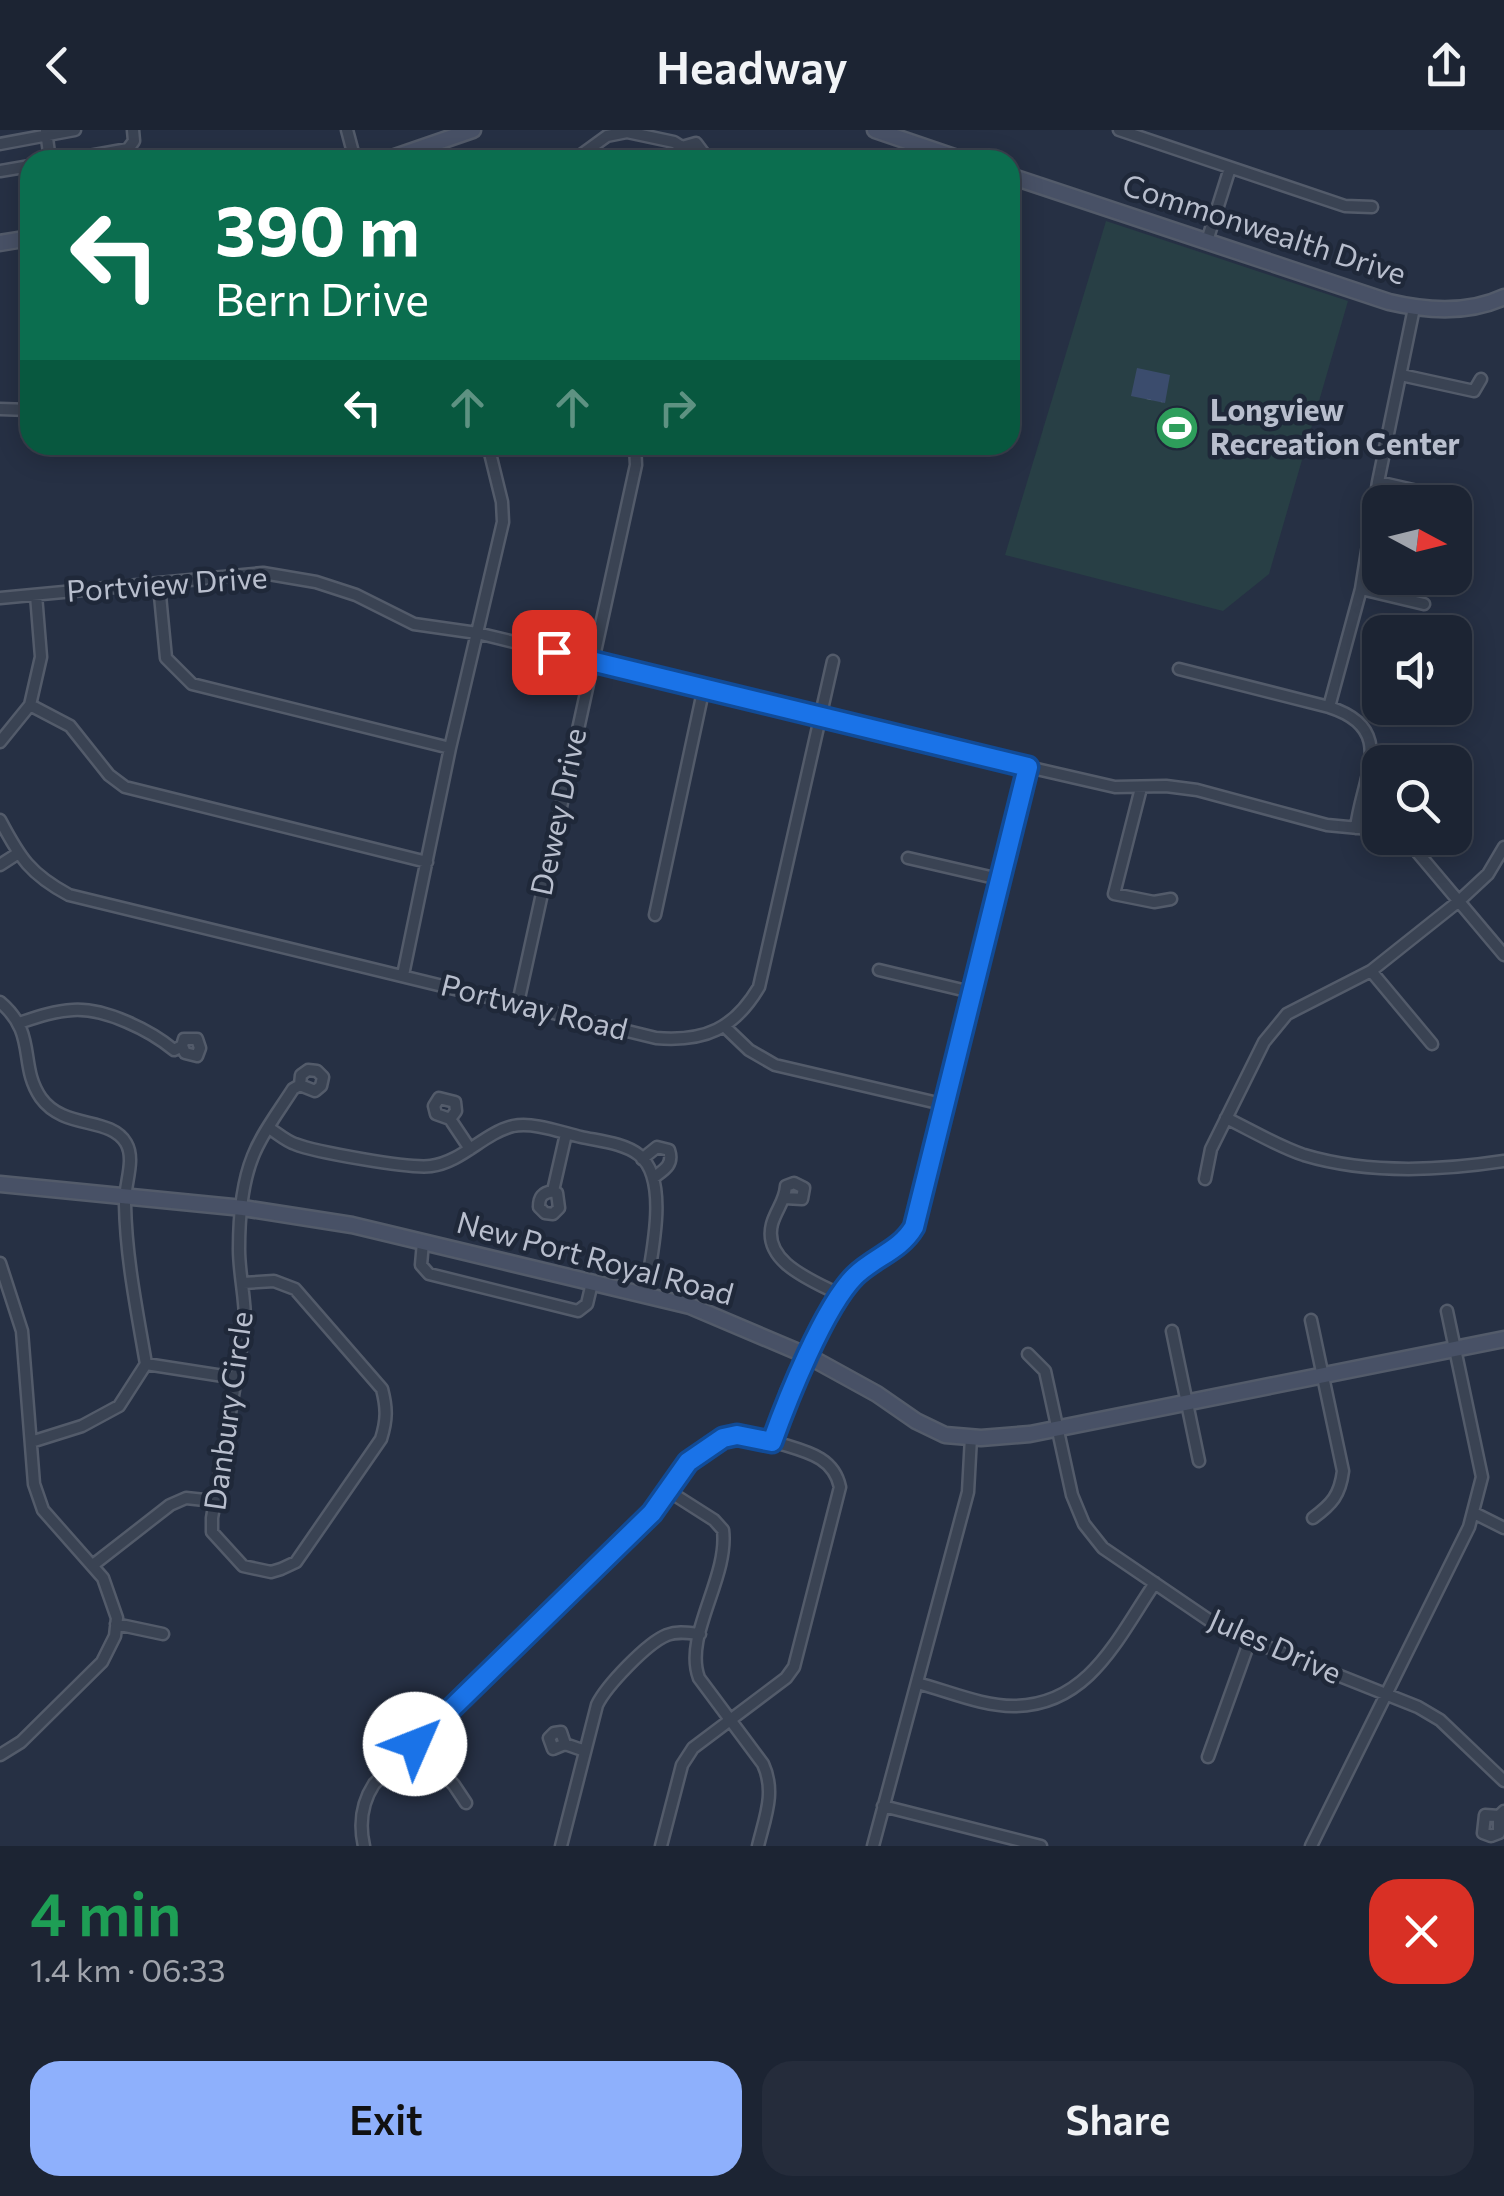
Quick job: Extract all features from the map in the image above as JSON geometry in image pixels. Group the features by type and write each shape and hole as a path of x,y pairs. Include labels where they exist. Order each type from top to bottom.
{"street":[{"path":"0,144 75,130"},
{"path":"122,150 134,141 133,130"},
{"path":"415,150 473,130"},
{"path":"875,130 934,150"},
{"path":"1119,130 1345,206 1372,207"},
{"path":"588,150 607,136 627,132 682,147 696,142 702,150"},
{"path":"1207,241 1230,168"},
{"name":"Commonwealth Drive","path":"1020,179 1414,308 1462,309 1504,297"},
{"path":"1330,707 1361,589 1378,482 1414,308"},
{"path":"1401,375 1474,390 1481,380"},
{"path":"403,975 450,748 503,522 490,455"},
{"name":"Dewey Drive","path":"518,1003 636,455"},
{"path":"1378,482 1391,485"},
{"name":"Portview Drive","path":"0,598 262,574 316,582 356,595 414,624 477,633 1115,787 1197,790 1327,824 1362,828"},
{"path":"159,584 166,658 192,684 450,748"},
{"path":"1361,589 1424,604"},
{"path":"0,742 30,706 41,657 36,595"},
{"path":"833,661 759,987 745,1010 725,1027 749,1050 774,1064 942,1104"},
{"path":"1179,669 1354,716 1371,740 1356,828"},
{"path":"654,914 704,687"},
{"path":"30,706 70,726 109,775 125,786 427,862"},
{"path":"772,1442 788,1398 840,1296 856,1275 901,1244 914,1227 1028,767"},
{"path":"1140,788 1114,894 1154,902 1171,899"},
{"name":"Portway Road","path":"0,820 17,854 43,881 69,895 656,1038 678,1040 725,1027"},
{"path":"1205,1179 1211,1148 1264,1042 1288,1014 1371,972 1488,874 1504,848"},
{"path":"0,866 17,854"},
{"path":"1417,855 1504,955"},
{"path":"908,858 1000,879"},
{"path":"879,970 971,992"},
{"path":"1371,972 1432,1044"},
{"path":"0,1002 19,1023 33,1082 52,1112 65,1119 113,1130 126,1142 130,1155 124,1196 125,1238 146,1364 119,1406 82,1426 30,1442"},
{"path":"19,1023 52,1012 78,1009 138,1028 174,1050 182,1046"},
{"name":"Danbury Circle","path":"243,1283 274,1281 294,1289 382,1389 387,1420 381,1438 296,1562 271,1572 243,1566 212,1532 245,1326 238,1250 243,1208 254,1153 292,1089 300,1085"},
{"path":"1226,1118 1299,1153 1341,1164 1370,1168 1504,1161"},
{"path":"450,1119 470,1149"},
{"path":"269,1128 294,1144 415,1168 436,1166 510,1126 526,1125 614,1144 642,1158 653,1178 657,1202 645,1296"},
{"path":"553,1190 566,1134"},
{"path":"642,1158 657,1146 669,1150 672,1157 668,1166 653,1178"},
{"name":"New Port Royal Road","path":"0,1184 243,1208 352,1225 690,1306 877,1394 916,1421 945,1434 971,1437 1030,1434 1504,1339"},
{"path":"785,1198 770,1227 772,1248 789,1267 840,1296"},
{"path":"423,1242 421,1265 428,1274 578,1310 586,1304 592,1283"},
{"path":"0,1263 22,1331 34,1484 44,1510 103,1578 112,1597 116,1624 102,1662 21,1742 0,1755"},
{"path":"1311,1846 1474,1513 1482,1477 1447,1311"},
{"path":"1311,1320 1342,1470 1340,1490 1332,1504 1313,1518"},
{"path":"1172,1331 1199,1460"},
{"name":"Jules Drive","path":"1028,1354 1045,1371 1072,1495 1084,1524 1102,1548 1222,1629 1440,1720 1504,1781"},
{"path":"146,1364 236,1378"},
{"path":"364,1846 365,1797 374,1784 670,1492 688,1462 723,1438 737,1435 772,1442 829,1463 837,1474 838,1500 794,1667 786,1678 694,1748 682,1765 661,1846"},
{"path":"873,1846 968,1492 971,1437"},
{"path":"670,1492 723,1530 720,1572 694,1666 698,1678 763,1764 769,1778 770,1792 758,1846"},
{"path":"93,1566 170,1506 186,1498 214,1501"},
{"path":"1474,1513 1504,1528"},
{"path":"918,1683 1014,1707 1074,1690 1095,1671 1155,1583"},
{"path":"116,1624 163,1634"},
{"path":"561,1846 596,1705 612,1683 662,1637 675,1632 700,1634"},
{"path":"1208,1758 1250,1640"},
{"path":"415,1744 466,1803"},
{"path":"565,1744 585,1751"},
{"path":"884,1806 1041,1846"}],"green space":[{"name":"Longview Recreation Center","path":"1106,221 1348,301 1269,574 1223,611 1005,555"}],"water":[{"path":"1137,368 1170,375 1165,403 1131,396"}],"place":[{"name":"Longview Recreation Center","path":"1177,428"}],"route":[{"path":"415,1744 652,1513 688,1462 723,1438 737,1435 772,1442 788,1398 840,1296 856,1275 908,1237 914,1227 1028,767 554,652"}]}
